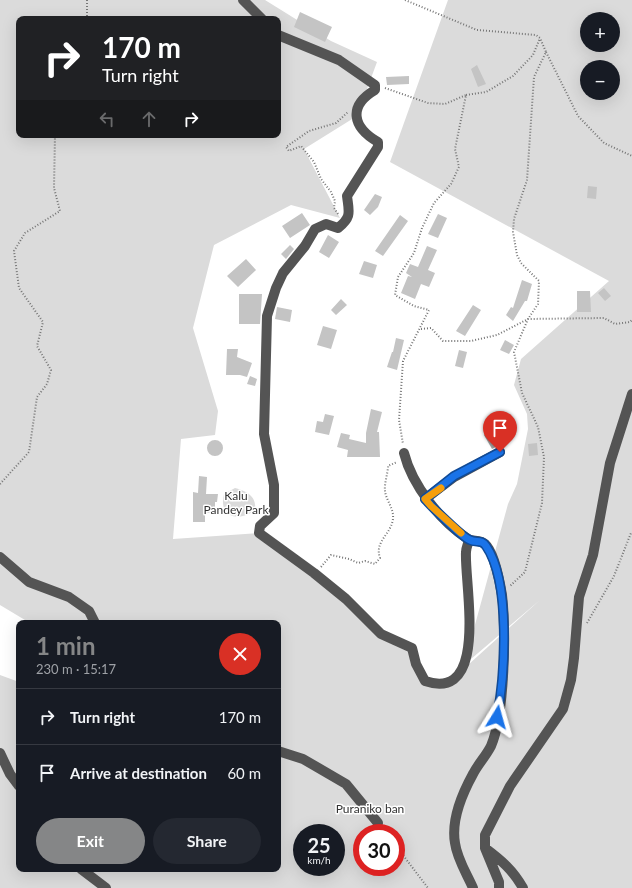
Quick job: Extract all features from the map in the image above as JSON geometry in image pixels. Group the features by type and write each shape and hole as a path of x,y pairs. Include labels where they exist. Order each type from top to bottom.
{"street":[{"path":"243,0 259,16"},
{"path":"281,36 339,60 375,85 375,90 359,102 356,113 358,122 370,137 378,142 378,147 347,196 350,213 343,224 338,228 326,224 315,229 305,246 283,273 276,288 267,316 264,434 274,484 275,508 274,513 260,526 259,533 314,573 346,599 381,634 412,648 416,664 425,681 435,684 448,683 461,671 468,653 469,611 466,550 469,540"},
{"path":"499,888 499,882 485,848 485,835 510,786 562,708 571,680 580,597 593,556 610,463 632,394"},
{"path":"425,499 454,476 500,452"},
{"path":"405,456 425,499 431,506 469,540 479,541 486,544 494,561 502,594 504,640 500,705 490,746 462,795 454,831 454,843 473,888"},
{"path":"0,557 29,582 69,597 89,611 94,620"},
{"path":"281,752 303,759 346,784 378,822"},
{"path":"0,753 10,774 16,782"},
{"path":"485,848 505,862 517,877 523,888"},
{"path":"85,872 106,888"}],"path":[{"path":"87,0 87,16"},
{"path":"405,0 476,30 530,34 540,38 578,116 604,142 632,156"},
{"path":"375,85 428,102 445,104 466,95 486,92 513,76 533,55 540,38"},
{"path":"502,594 525,572 542,503 544,457 538,427 522,393 514,352 528,319 538,304 539,281 521,263 516,255 513,232 514,219 527,180 534,77 546,52"},
{"path":"314,573 331,555 349,558 358,563 364,561 375,564 380,558 378,552 381,541 391,526 394,516 384,490 388,466 405,456 399,420 402,360 420,330 429,310 414,306 395,295 398,277 414,253 422,228 434,203 451,184 459,167 455,149 466,95"},
{"path":"343,224 334,208 333,197 321,179 309,154 301,146 289,151 286,146 309,131 336,123 359,102"},
{"path":"0,484 28,452 37,397 47,384 50,370 36,346 43,322 19,288 14,251 25,233 60,211 54,188 55,138"},
{"path":"420,330 431,328 443,341 472,341 497,335 528,319 604,318 615,324 630,322 632,320"},
{"path":"575,641 614,576 631,533"},
{"path":"405,858 428,888"}],"green space":[{"name":"Puraniko ban","path":"0,0 265,0 331,41 377,62 357,116 304,149 340,218 291,205 214,245 193,328 218,411 215,435 181,439 173,539 259,533 381,634 412,648 425,681 448,683 540,600 464,665 508,504 517,484 528,429 527,414 514,385 521,359 609,281 390,162 448,0 632,0 632,888 0,888 0,675 16,681 16,872 281,872 281,620 25,620 0,605"},
{"name":"Kalu Pandey Park","path":"235,488 250,495 254,501 255,510 249,514 237,517 231,516 227,513 223,502 224,494"}],"shaded area":[{"path":"497,428 505,442 492,449 484,435"}],"building":[{"path":"300,12 332,27 325,42 294,27"},
{"path":"477,65 486,84 478,87 471,69"},
{"path":"409,76 409,84 387,85 386,77"},
{"path":"588,186 597,187 596,199 587,198"},
{"path":"375,194 382,197 378,207 370,215 364,210"},
{"path":"302,213 310,225 290,238 282,226"},
{"path":"438,214 447,218 438,238 428,234"},
{"path":"400,215 408,221 383,256 375,251"},
{"path":"328,235 339,242 329,258 319,252"},
{"path":"290,245 294,249 286,259 281,254"},
{"path":"427,246 437,250 428,270 435,273 429,287 421,284 415,299 401,293 408,276 412,277 406,273 410,264 418,267"},
{"path":"246,259 256,270 238,287 227,276"},
{"path":"364,261 377,265 373,278 359,274"},
{"path":"522,280 532,284 527,301 525,301 513,321 506,315 511,307 513,308"},
{"path":"604,288 611,296 605,301 598,293"},
{"path":"577,291 590,291 591,312 577,312"},
{"path":"239,294 262,294 260,324 239,324"},
{"path":"341,299 347,305 336,315 331,310"},
{"path":"473,305 481,310 465,336 456,331"},
{"path":"277,307 292,310 290,322 275,319"},
{"path":"323,326 337,330 331,349 317,345"},
{"path":"396,338 404,340 397,370 387,367 393,352"},
{"path":"505,340 514,345 509,354 500,350"},
{"path":"227,349 238,349 237,357 252,363 247,377 240,375 226,375"},
{"path":"459,350 467,352 463,368 455,366"},
{"path":"250,376 257,379 255,386 247,384"},
{"path":"371,409 382,412 377,432 379,432 380,457 347,457 348,450 337,447 341,433 350,435 349,439 366,443 366,433"},
{"path":"325,414 334,416 329,435 315,432 317,421 323,422"},
{"path":"215,440 221,442 223,448 221,454 215,456 209,454 207,448 209,442"},
{"path":"537,443 538,455 529,456 528,444"},
{"path":"199,476 207,477 206,494 218,494 217,502 215,502 215,513 205,513 205,522 193,522 193,492 198,493"}],"slow traffic":[{"path":"441,488 425,499 461,533"}],"route":[{"path":"497,717 500,705 504,640 502,594 494,561 486,544 479,541 469,540 425,499 444,486 454,476 500,452"}]}
